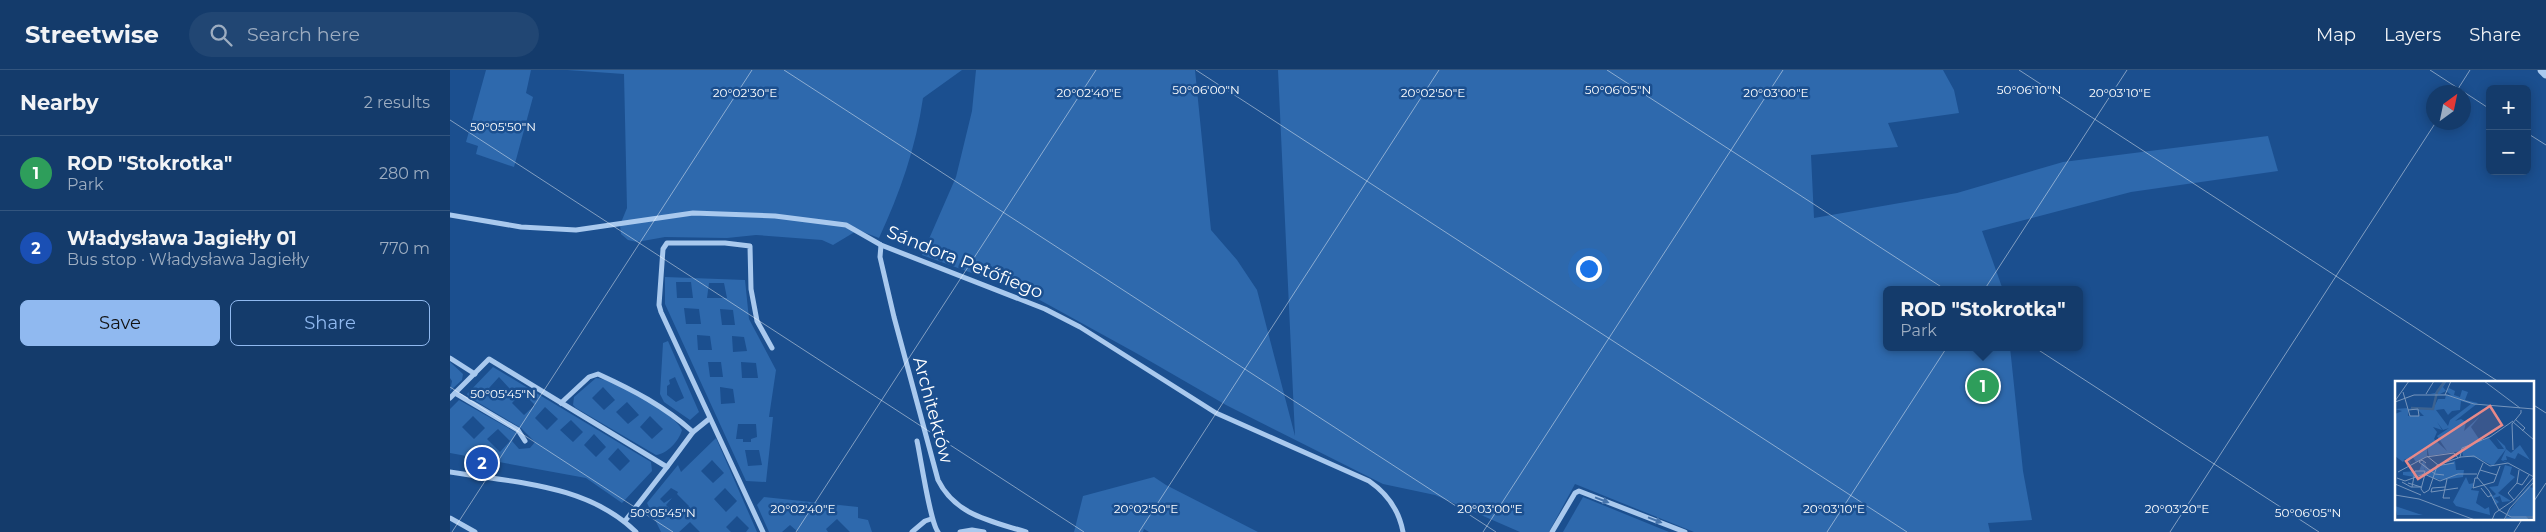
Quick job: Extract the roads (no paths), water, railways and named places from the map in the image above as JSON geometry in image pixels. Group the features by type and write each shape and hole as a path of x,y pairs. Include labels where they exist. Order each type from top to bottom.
{"street":[{"path":"2542,70 2546,74"},
{"name":"Sándora Petőfiego","path":"450,215 521,227 576,230 693,212 775,216 846,225 881,244 1045,309 1080,327 1216,413 1369,481 1382,490 1393,504 1398,513 1403,532"},
{"path":"763,532 716,429 709,419 659,305 662,249 667,243 725,243 750,246 751,289 757,321 772,348"},
{"name":"Architektów","path":"881,244 880,258 894,317 942,489 953,502 973,515 1026,532"},
{"path":"450,358 475,374"},
{"path":"450,398 489,359 667,467"},
{"path":"560,403 589,377 598,374 632,389 665,408 693,432"},
{"path":"455,393 518,430 525,441"},
{"path":"625,521 693,432 709,419"},
{"path":"917,441 929,495 931,519 938,532"},
{"path":"450,472 571,493 596,502 625,521 636,532"},
{"path":"1552,532 1574,493 1579,491 1685,532"},
{"path":"450,518 475,532"},
{"path":"912,532 925,521 931,519"},
{"path":"960,532 972,530 984,532"}],"place":[{"name":"ROD \"Stokrotka\"","path":"1983,386"},
{"name":"Władysława Jagiełły 01","path":"482,463"}]}
